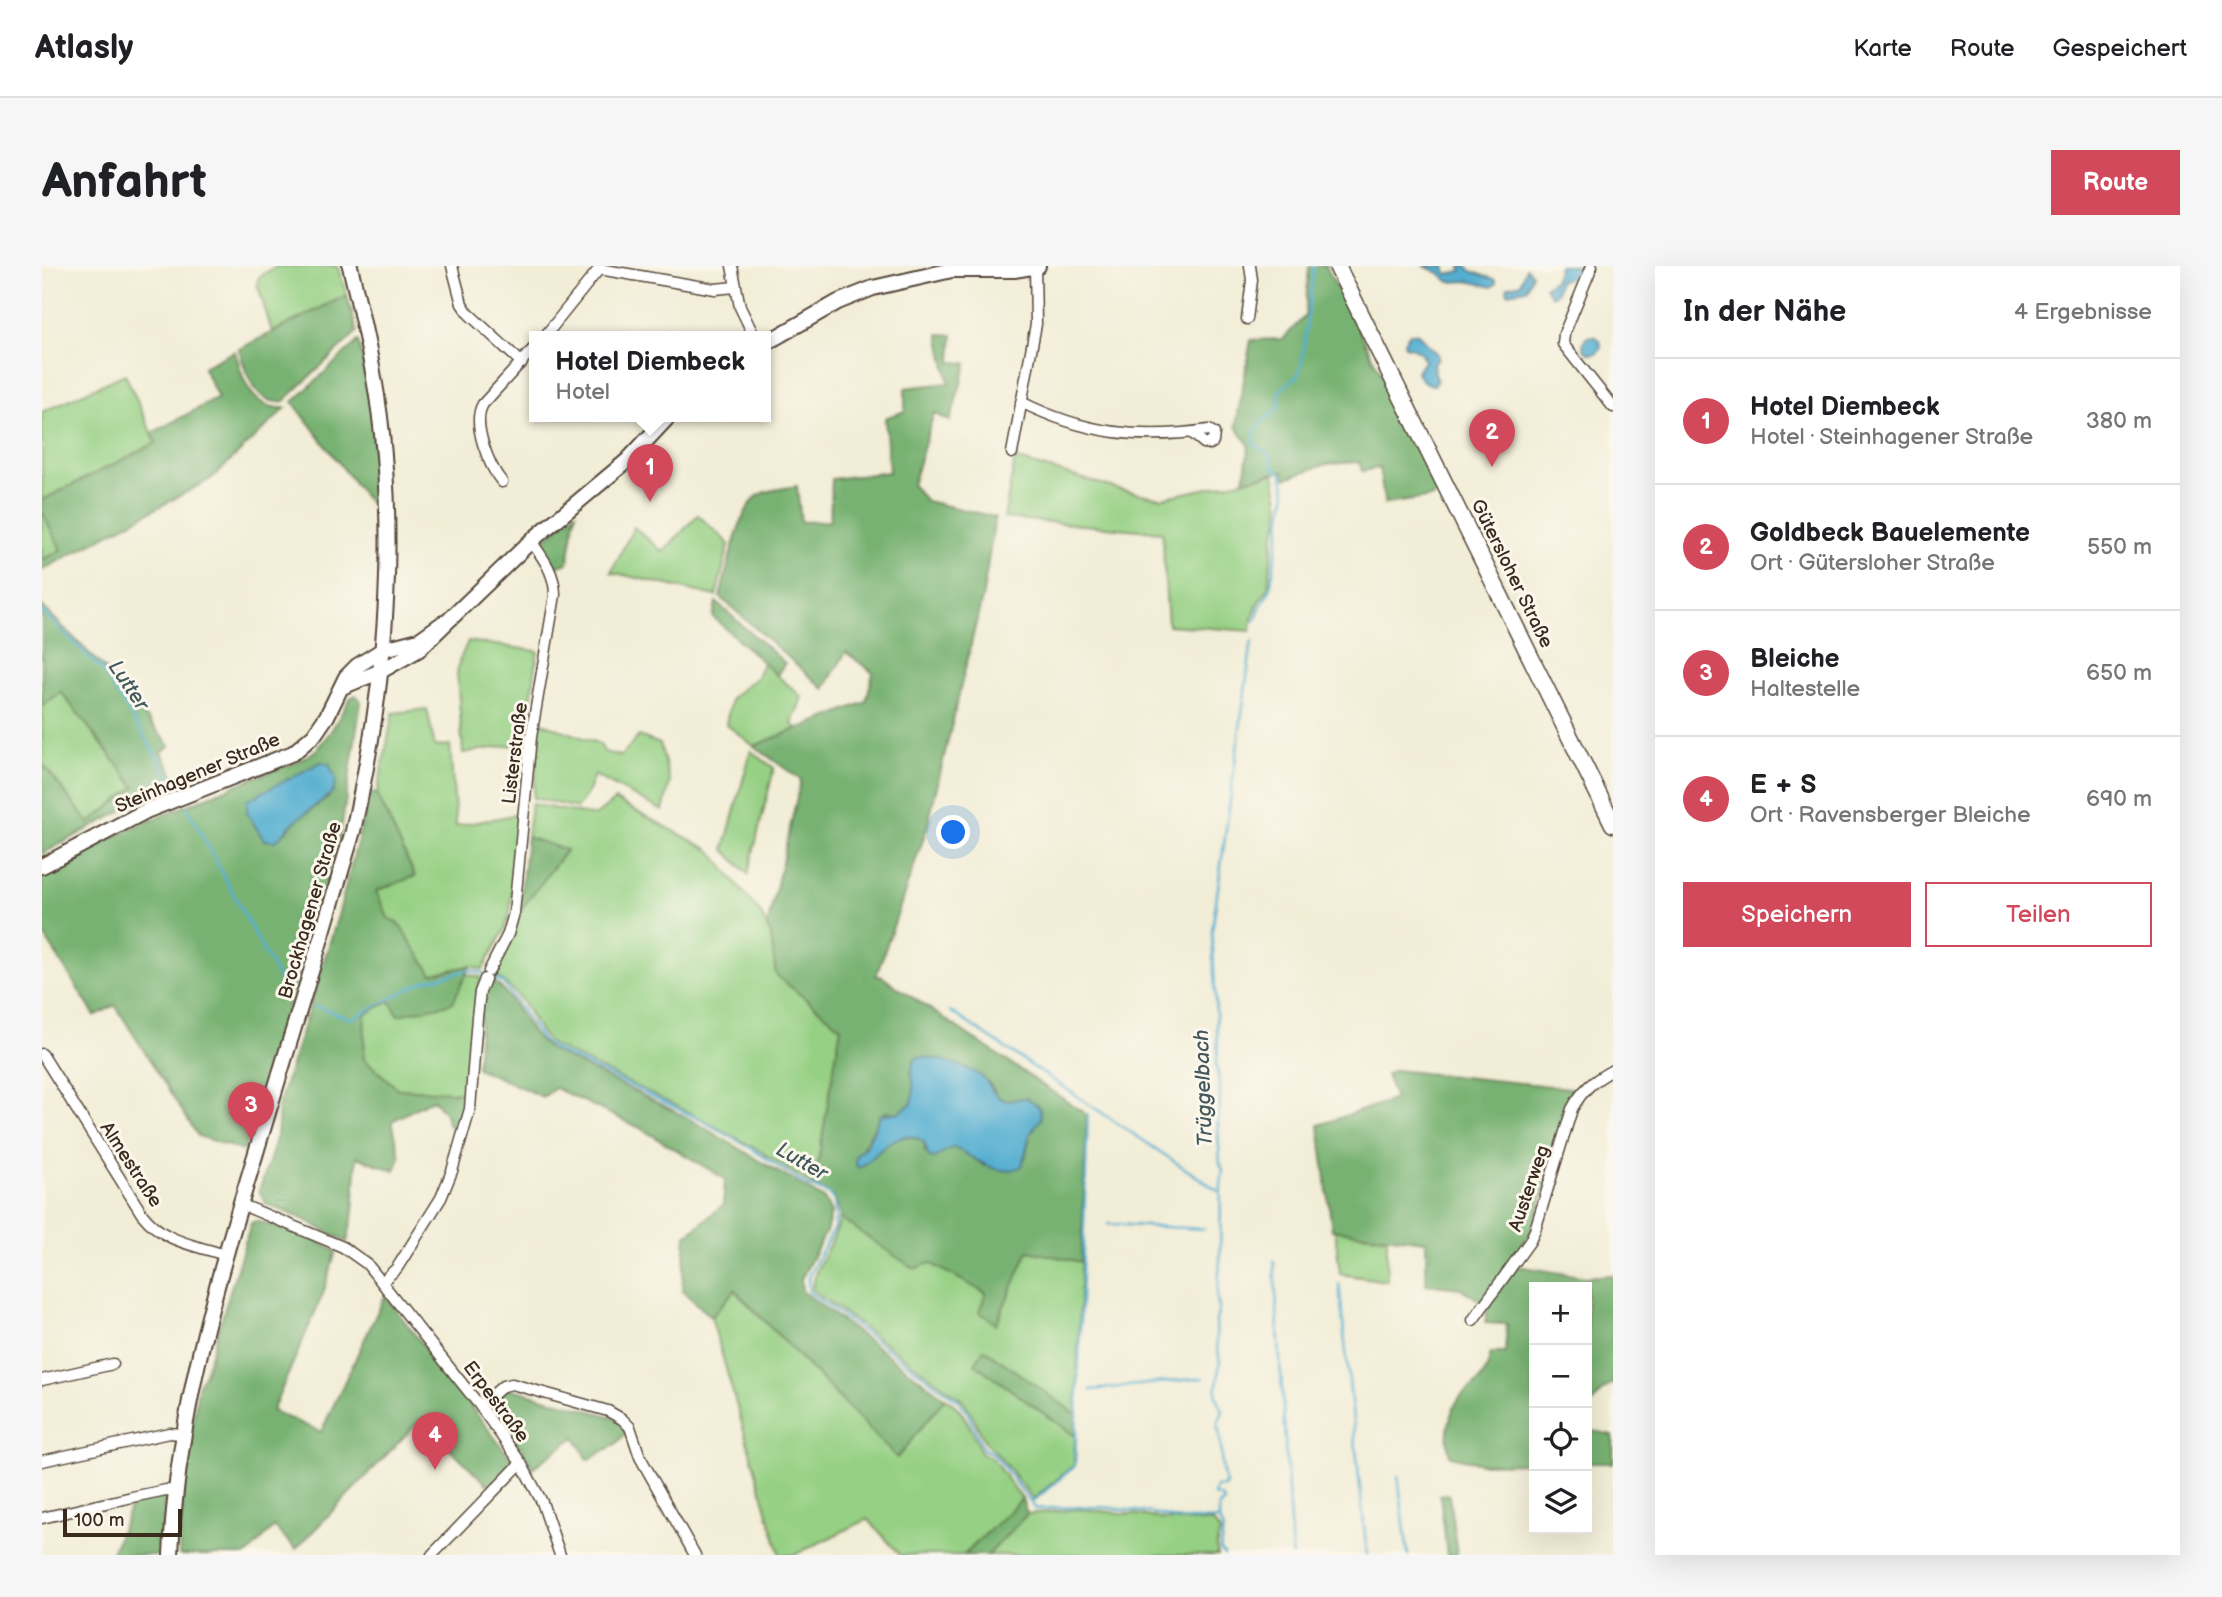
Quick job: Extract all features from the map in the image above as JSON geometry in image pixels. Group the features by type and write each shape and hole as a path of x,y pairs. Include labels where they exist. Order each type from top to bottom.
{"main road":[{"name":"Brockhagener Straße","path":"171,1555 182,1434 199,1351 240,1204 352,831 372,738 384,649 388,529 383,443 372,363 350,266"},
{"path":"771,340 838,302 873,288 952,270 1014,270 1036,266"},
{"name":"Gütersloher Straße","path":"1337,266 1613,824"},
{"name":"Steinhagener Straße","path":"342,687 381,671 418,650 531,541 612,474 663,422"},
{"name":"Steinhagener Straße","path":"42,866 146,811 293,753 314,735 346,677 357,666 384,649 419,639 443,623"}],"street":[{"path":"452,266 462,304 468,314 522,363"},
{"path":"732,266 740,307 752,331"},
{"path":"1012,453 1037,316 1036,266"},
{"path":"1247,319 1251,266"},
{"path":"1592,266 1564,334 1563,344 1613,407"},
{"path":"549,331 599,267 715,289 734,287"},
{"path":"502,482 492,467 477,419 483,404 529,354"},
{"path":"1021,402 1062,420 1100,432 1140,436 1192,433"},
{"name":"Listerstraße","path":"383,1281 397,1268 440,1198 452,1171 470,1109 480,992 508,934 514,913 531,737 555,595 555,582 551,572 531,541"},
{"name":"Almestraße","path":"42,1054 142,1214 153,1227 165,1236 225,1255"},
{"name":"Austerweg","path":"1474,1320 1530,1241 1578,1097 1596,1078 1613,1070"},
{"name":"Erpestraße","path":"240,1204 344,1247 367,1264 383,1281 521,1463 542,1502 560,1555"},
{"path":"42,1380 113,1364"},
{"path":"480,1406 503,1386 512,1384 608,1411 622,1419 630,1427 640,1457 695,1555"},
{"path":"42,1461 169,1433 182,1434"},
{"path":"432,1555 521,1463"},
{"path":"42,1518 166,1490 175,1491"}],"green space":[{"path":"277,266 337,266 347,295 272,332 257,283 259,277"},
{"path":"1309,266 1326,266 1441,491 1433,497 1385,504 1379,468 1362,471 1360,462 1327,464 1286,478 1283,471 1244,480 1249,445 1236,426 1251,340 1283,339 1305,316"},
{"path":"347,295 357,332 284,401 274,401 259,393 248,376 239,349"},
{"path":"939,334 953,335 951,362 967,363 950,421 934,413 912,485 926,501 995,517 983,594 927,828 876,976 881,976 1087,1115 1081,1262 1028,1251 996,1324 979,1312 986,1293 930,1263 914,1269 840,1218 833,1197 814,1186 841,1027 776,975 771,935 767,927 801,780 754,746 866,702 873,673 846,652 824,689 720,597 739,527 745,513 759,495 797,486 801,522 830,521 832,479 889,472 885,418 905,411 905,388 949,383","holes":["944,1062 980,1076 990,1084 997,1096 1004,1100 1027,1098 1039,1107 1041,1118 1030,1134 1025,1159 984,1166 958,1149 952,1148 941,1154 925,1152 924,1142 907,1137 890,1142 863,1166 856,1156 884,1112 900,1112 912,1103 916,1087 911,1072"]},
{"path":"358,341 367,380 373,440 376,500 370,504 293,402"},
{"path":"235,351 245,382 256,398 264,404 286,408 211,479 42,570 42,560 61,550 42,511 42,500 156,443 152,433 218,398 203,367"},
{"path":"125,374 156,443 42,500 42,412"},
{"path":"1015,459 1122,490 1161,498 1274,474 1280,506 1279,521 1274,534 1268,589 1258,603 1251,631 1168,625 1162,532 1004,518"},
{"path":"42,511 61,550 42,560"},
{"path":"576,512 568,563 555,567 543,541"},
{"path":"698,515 729,544 716,596 611,572 634,527 663,552"},
{"path":"716,602 785,663 777,675 713,617"},
{"path":"42,606 105,669 170,746 161,752 181,787 144,799 42,854 42,763 89,823 135,787 61,692 42,706"},
{"path":"468,641 538,651 525,743 463,753 457,674"},
{"path":"763,663 802,697 792,724 798,728 754,746 726,724 731,698 757,677"},
{"path":"61,692 135,787 89,823 42,763 42,706"},
{"path":"356,695 361,702 340,836 244,1151 198,1136 115,1005 95,1016 42,932 42,876 123,832 297,762 316,750 351,697","holes":["329,764 329,797 294,822 285,833"]},
{"path":"427,709 435,747 450,745 456,826 519,814 510,914 504,931 483,969 470,966 432,974 398,923 388,918 376,891 415,876 377,794 393,713"},
{"path":"540,722 600,744 604,752 621,756 639,736 660,744 670,782 663,811 594,775 587,794 577,808 533,798"},
{"path":"751,751 774,768 748,874 724,849"},
{"path":"370,793 377,794 415,876 376,891 388,918 398,923 432,974 470,966 453,1002 449,1004 398,1015 390,1001 365,1014 364,1059 398,1089 467,1093 467,1110 462,1128 449,1126 444,1112 433,1099 392,1121 400,1157 395,1171 357,1157 353,1214 347,1242 303,1219 266,1204 259,1191 276,1139 278,1107 338,916"},
{"path":"615,800 710,850 761,914 771,935 776,975 841,1027 814,1186 755,1148 552,1045 541,1033 517,995 492,973 512,935 519,912 566,851 527,837 531,804 595,816"},
{"path":"527,837 566,850 519,912"},
{"path":"465,974 481,977 477,991 467,1093 398,1089 364,1059 365,1014 390,1001 453,1002"},
{"path":"488,977 506,993 534,1034 551,1050 686,1117 824,1199 831,1213 826,1232 801,1279 802,1291 945,1398 897,1458 735,1290 711,1317 682,1290 686,1236 723,1205 725,1179 640,1128 555,1088 543,1097 477,1068 482,993"},
{"path":"1394,1070 1580,1089 1570,1104 1533,1229 1482,1302 1460,1288 1426,1284 1426,1241 1332,1230 1319,1125 1395,1099 1386,1075"},
{"path":"840,1218 914,1268 930,1263 987,1293 996,1324 1028,1250 1081,1262 1076,1414 984,1349 975,1364 1075,1436 1074,1465 1033,1499 984,1440 971,1412 961,1399 812,1290 816,1272 834,1237"},
{"path":"256,1221 298,1232 336,1251 323,1294 272,1411 321,1432 385,1296 512,1460 505,1472 489,1486 420,1420 296,1549 274,1527 247,1555 179,1555 183,1491 199,1382 205,1373 251,1223"},
{"path":"1335,1230 1387,1238 1387,1281 1340,1274"},
{"path":"1517,1266 1585,1277 1613,1275 1613,1383 1602,1391 1592,1404 1592,1282 1529,1282 1529,1463 1484,1464 1450,1456 1449,1426 1456,1403 1483,1376 1491,1353 1505,1353 1507,1324 1485,1323 1488,1307"},
{"path":"734,1290 897,1457 945,1398 963,1415 981,1453 991,1457 1022,1499 964,1555 900,1555 868,1519 794,1555 780,1555 711,1317"},
{"path":"984,1349 1076,1414 1075,1436 975,1364"},
{"path":"512,1389 613,1417 621,1422 626,1433 616,1444 588,1460 575,1437 532,1468 523,1451 488,1405 505,1390"},
{"path":"1592,1431 1613,1435 1613,1463 1592,1463"},
{"path":"165,1494 162,1555 111,1555 133,1500"},
{"path":"1449,1494 1457,1555 1447,1555 1440,1495"},
{"path":"1022,1499 1027,1514 988,1555 964,1555"},
{"path":"1080,1509 1165,1520 1213,1522 1220,1532 1216,1547 1218,1555 988,1555 1027,1514"}],"water":[{"path":"1424,266 1445,266 1447,274 1462,271 1461,266 1467,266 1471,271 1496,280 1496,284 1492,287 1468,281 1449,282 1439,273"},
{"path":"1559,266 1579,266 1574,276 1559,281 1556,293 1551,296 1545,287 1555,279"},
{"path":"1526,268 1532,274 1526,289 1509,293 1508,286 1520,284"},
{"path":"1410,333 1418,334 1437,354 1438,358 1433,364 1437,380 1434,385 1420,378 1417,372 1424,361 1422,354 1405,346 1404,341"},
{"path":"1592,336 1598,339 1601,345 1598,351 1592,354 1586,351 1583,345 1586,339"},
{"path":"321,762 329,764 336,779 333,792 294,822 276,841 264,840 247,813 247,800"},
{"path":"916,1057 941,1060 966,1068 981,1076 1000,1099 1027,1098 1039,1107 1041,1118 1030,1134 1022,1166 1013,1170 995,1169 952,1147 934,1158 929,1157 924,1142 905,1136 888,1143 859,1168 856,1165 856,1156 867,1145 880,1115 900,1112 912,1103 912,1068"}],"waterway":[{"name":"Trüggelbach","path":"1255,621 1270,590 1286,491 1282,474 1273,467 1269,455 1254,443 1254,437 1261,423 1279,409 1279,391 1298,375 1301,368 1314,266"},
{"name":"Lutter","path":"42,611 102,670 177,788"},
{"name":"Trüggelbach","path":"1224,1555 1220,1549 1223,1530 1219,1520 1219,1506 1224,1502 1223,1498 1214,1495 1216,1487 1224,1487 1226,1484 1217,1425 1223,1411 1216,1395 1220,1361 1216,1321 1219,1308 1217,1297 1223,1170 1220,1163 1218,1129 1220,1088 1216,1063 1218,1052 1212,931 1252,641"},
{"name":"Lutter","path":"187,807 287,995"},
{"name":"Lutter","path":"315,1006 351,1019 424,981 469,970 503,983 542,1040 552,1048 701,1120 752,1149 806,1185 829,1194 834,1201 834,1229 808,1277 809,1292 959,1401 967,1411 983,1449 993,1453 1036,1509 1102,1507 1148,1512 1181,1520 1219,1520"},
{"path":"950,1011 1220,1192"},
{"path":"1031,1503 1075,1466 1088,1114"},
{"path":"1108,1224 1204,1229"},
{"path":"1274,1261 1292,1555"},
{"path":"1339,1284 1367,1555"},
{"path":"1091,1390 1203,1378"},
{"path":"1398,1476 1408,1555"}],"place":[{"name":"Goldbeck Bauelemente","path":"1492,467"},
{"name":"Hotel Diembeck","path":"650,502"},
{"name":"Bleiche","path":"251,1140"},
{"name":"E + S","path":"435,1470"}]}
